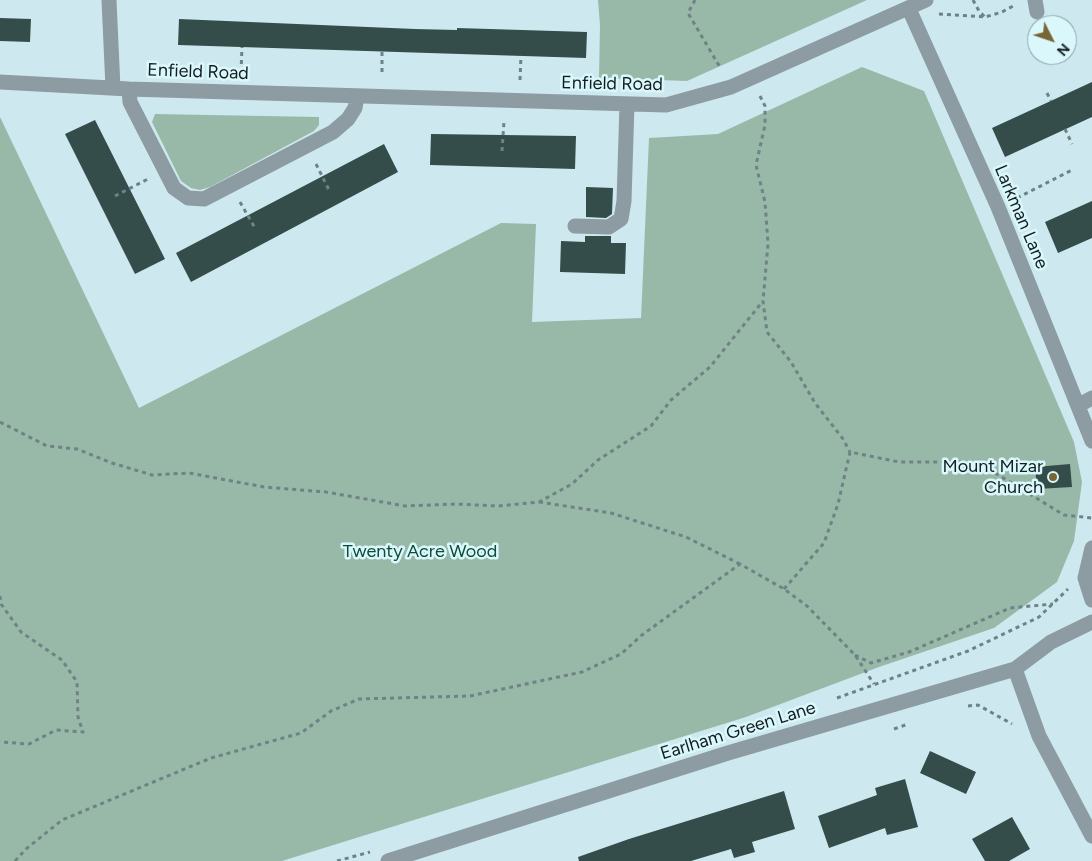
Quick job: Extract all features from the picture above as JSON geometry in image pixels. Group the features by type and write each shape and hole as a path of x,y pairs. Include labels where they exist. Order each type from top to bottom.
{"street":[{"path":"109,0 112,88"},
{"name":"Enfield Road","path":"0,82 129,89 666,105 732,87 926,0"},
{"name":"Larkman Lane","path":"909,9 1085,402 1092,442"},
{"name":"Enfield Road","path":"129,89 130,102 174,188 188,198 204,199 332,132 348,119 355,108 357,96"},
{"path":"574,226 608,227 621,219 624,201 627,104"},
{"path":"1092,548 1085,578 1092,600"},
{"name":"Earlham Green Lane","path":"388,861 728,753 1015,669 1051,642 1092,622"},
{"path":"1015,669 1039,736 1092,836"}],"path":[{"path":"695,0 688,14 732,87"},
{"path":"973,0 985,17"},
{"path":"909,9 949,16 985,17 1002,12 1021,0"},
{"path":"752,78 765,106 766,125 756,165 765,202 768,244 763,301 767,332 791,362 815,403 844,439 850,452 838,504 824,543 784,589"},
{"path":"1047,93 1051,101"},
{"path":"502,151 505,100"},
{"path":"1065,129 1072,144"},
{"path":"306,146 329,190"},
{"path":"998,207 1072,170"},
{"path":"114,196 164,171"},
{"path":"230,186 255,228"},
{"path":"539,502 572,484 598,460 650,426 671,400 710,367 763,301"},
{"path":"0,422 47,446 77,449 112,463 152,475 188,473 264,487 326,492 405,506 455,504 498,506 539,502 611,513 686,537 784,589 835,632 855,655 874,684"},
{"path":"850,452 899,462 962,462 987,468 1064,515 1092,518"},
{"path":"15,861 26,849 62,820 210,758 301,734 331,711 359,699 470,696 582,672 621,654 642,636 740,564"},
{"path":"0,596 1,604 21,632 62,660 78,682 78,717 82,732 56,730 29,744 0,742"},
{"path":"855,655 871,663 909,652 1010,608 1053,604"},
{"path":"961,706 978,705 1002,718"},
{"path":"894,729 911,723"}],"green space":[{"path":"598,0 867,0 687,81 599,78 600,25"},
{"name":"Twenty Acre Wood","path":"862,67 924,91 1074,442 1082,482 1074,541 1057,582 994,628 879,667 746,717 282,861 0,861 0,117 139,408 501,223 536,224 532,322 641,318 649,138 718,134"},
{"path":"155,114 319,117 319,125 314,131 210,187 200,190 191,188 181,181 152,122"}],"building":[{"path":"0,18 31,19 30,42 0,41"},
{"path":"179,19 415,29 457,30 457,28 587,32 586,58 178,45"},
{"path":"1092,82 1092,117 1005,157 992,128"},
{"path":"95,120 165,259 135,274 65,134"},
{"path":"431,134 576,136 575,169 430,165"},
{"path":"384,144 398,172 191,282 176,253"},
{"path":"586,187 613,188 612,214 606,218 586,217"},
{"path":"1092,201 1092,238 1058,253 1045,222"},
{"path":"585,236 611,236 611,243 626,243 625,274 560,272 561,241 585,242"},
{"name":"Mount Mizar Church","path":"1070,464 1072,487 1037,489 1035,467"},
{"path":"930,751 976,772 966,794 920,773"},
{"path":"905,779 918,827 887,835 885,828 829,848 818,816 877,795 875,788"},
{"path":"784,791 795,829 752,842 755,852 734,858 731,849 691,861 579,861 578,857 629,839"},
{"path":"1012,817 1030,849 1009,861 985,861 972,839"}],"place":[{"name":"Mount Mizar Church","path":"1053,477"}]}
